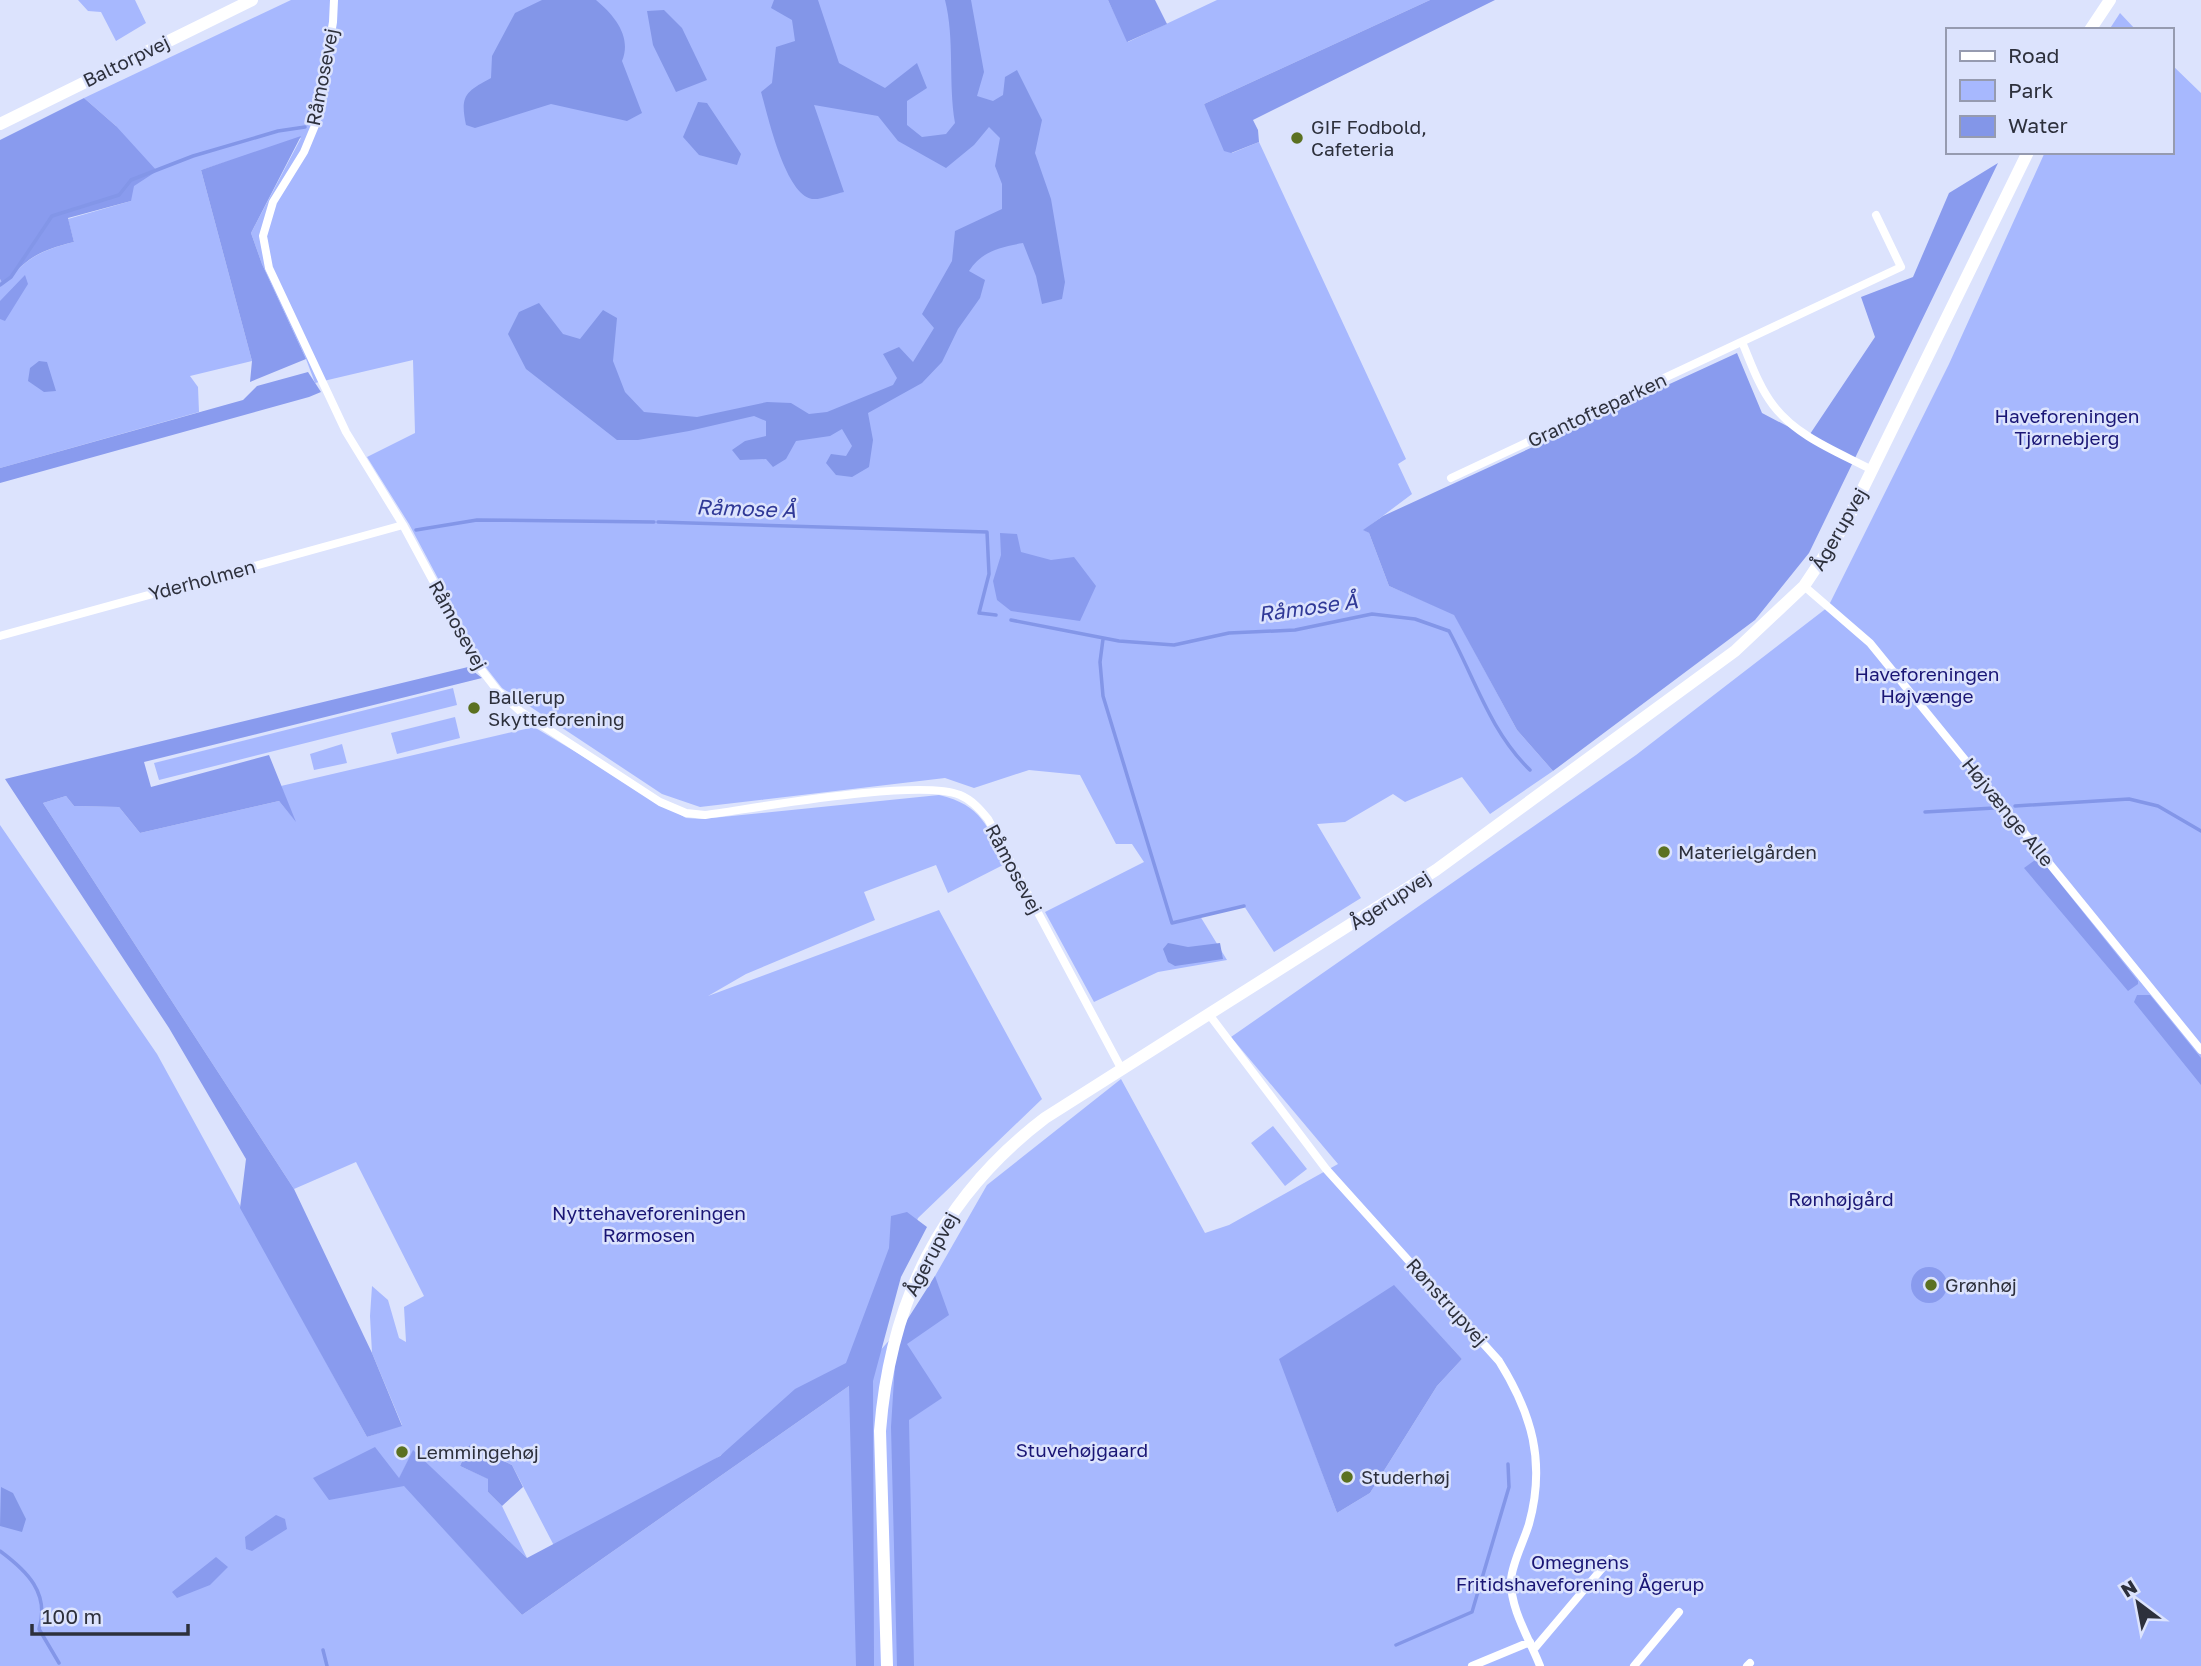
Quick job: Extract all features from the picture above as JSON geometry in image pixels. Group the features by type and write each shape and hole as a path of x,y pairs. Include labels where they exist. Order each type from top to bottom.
{"street":[{"name":"Baltorpvej","path":"0,124 252,0"},
{"name":"Råmosevej","path":"334,0 333,22 316,123 304,152 274,202 263,236 269,268 346,432 403,525 480,668 497,690 520,711 660,802 686,813 705,815 896,791 940,790 960,795 975,803 988,819 1121,1068"},
{"path":"2091,28 2109,0"},
{"name":"Ågerupvej","path":"887,1666 880,1431 883,1393 891,1348 919,1270 964,1196 1014,1141 1121,1068 1436,870 1735,651 1804,586 1846,523 2027,154"},
{"name":"Grantofteparken","path":"1451,478 1901,267 1876,215"},
{"path":"1742,342 1761,386 1773,406 1791,425 1872,470"},
{"name":"Yderholmen","path":"0,635 403,525"},
{"name":"Højvænge Alle","path":"1804,586 1870,643 2201,1050"},
{"name":"Rønstrupvej","path":"1208,1013 1312,1152 1499,1361 1521,1396 1532,1429 1536,1465 1535,1502 1511,1577 1512,1595 1540,1666"},
{"path":"1472,1666 1532,1646 1611,1559"},
{"path":"1634,1666 1679,1612"}],"green space":[{"path":"78,0 135,0 146,23 116,41 101,12 88,11"},
{"path":"291,0 1108,0 1128,42 1217,0 1430,0 1204,104 1232,153 1259,142 1406,459 1398,464 1412,494 1364,530 1369,533 1389,586 1454,614 1517,730 1553,771 1490,814 1462,777 1405,802 1393,794 1345,822 1317,824 1361,898 1274,952 1244,906 1200,916 1227,960 1158,972 1094,1002 1045,912 1144,862 1132,844 1116,844 1080,775 1029,770 974,788 945,778 700,807 662,794 502,688 484,665 409,524 367,457 415,433 413,360 315,383 251,233 301,138 201,170 252,361 190,376 198,387 199,412 0,468 0,279 3,285 35,256 74,242 68,219 131,201 116,126 84,98"},
{"path":"2120,13 2134,28 2110,28"},
{"path":"2173,66 2201,93 2201,1666 0,1666 0,825 157,1054 367,1437 402,1425 372,1353 372,1286 388,1300 399,1338 406,1342 404,1307 424,1296 356,1162 294,1189 43,803 66,796 74,806 119,807 140,833 279,801 294,819 281,786 534,727 686,818 702,819 939,795 965,805 982,819 1005,864 948,893 936,865 864,892 875,920 746,974 708,996 939,910 1042,1099 918,1218 855,1366 562,1561 512,1465 469,1445 460,1466 489,1479 488,1492 502,1506 527,1558 413,1451 399,1479 522,1615 849,1386 915,1311 987,1185 1121,1079 1205,1233 1229,1225 1338,1164 1231,1037 1636,755 1828,607 1949,364 2044,154 2173,154","holes":["1394,1286 1462,1359 1437,1386 1370,1493 1337,1513 1280,1359"]},
{"path":"453,688 457,705 159,780 154,763"},
{"path":"455,717 460,738 397,754 391,733"},
{"path":"342,744 347,763 314,770 310,754"},
{"path":"1273,1126 1307,1169 1285,1186 1251,1143"}],"shaded area":[{"path":"1108,0 1155,0 1167,24 1127,42"},
{"path":"1430,0 1495,0 1253,120 1258,130 1259,142 1231,153 1224,151 1204,104"},
{"path":"84,98 116,126 157,171 134,186 131,201 68,218 74,242 34,256 3,285 0,279 0,140"},
{"path":"301,136 251,233 262,264 306,359 250,382 252,361 201,170"},
{"path":"1998,163 1809,553 1755,620 1553,771 1517,730 1454,615 1389,586 1369,533 1363,530 1383,516 1737,353 1762,413 1808,437 1875,337 1861,297 1913,277 1949,193"},
{"path":"25,275 28,284 5,321 0,319 0,301"},
{"path":"308,372 321,392 309,397 0,483 0,468 243,400 257,386"},
{"path":"1000,533 1017,534 1021,552 1051,560 1074,557 1096,586 1080,621 1011,611 997,600 993,581 1001,555"},
{"path":"468,667 482,678 144,762 151,787 269,755 296,822 279,801 140,833 119,807 74,806 66,796 43,803 294,1189 372,1353 402,1426 367,1437 240,1208 246,1159 169,1028 5,779"},
{"path":"2039,857 2138,984 2128,991 2024,868"},
{"path":"2137,995 2150,995 2201,1058 2201,1085 2134,1002"},
{"path":"907,1212 927,1227 901,1277 873,1381 874,1666 856,1666 849,1386 522,1615 404,1486 329,1500 313,1478 375,1447 399,1478 413,1450 527,1558 720,1456 795,1389 846,1363 889,1248 891,1216"},
{"path":"1929,1267 1942,1272 1947,1285 1942,1298 1929,1303 1916,1298 1911,1285 1916,1272"},
{"path":"935,1276 949,1315 907,1344 942,1398 909,1420 914,1666 897,1666 891,1427 896,1348 907,1320"},
{"path":"1394,1285 1462,1359 1437,1386 1370,1493 1337,1513 1279,1359"},
{"path":"469,1445 512,1465 523,1487 502,1506 488,1492 488,1479 460,1466"},
{"path":"276,1515 285,1519 287,1529 252,1551 246,1549 245,1537"},
{"path":"216,1557 228,1567 210,1585 177,1598 172,1592"}],"water":[{"path":"542,0 596,0 609,13 623,35 625,52 622,61 642,113 627,121 551,104 475,128 466,125 466,96 491,78 492,56 515,13"},
{"path":"774,0 818,0 839,63 885,88 917,63 927,88 907,101 907,125 922,137 946,134 955,123 950,30 945,0 971,0 984,72 977,96 993,101 1003,95 1005,77 1017,70 1042,120 1035,153 1051,199 1065,282 1062,299 1042,304 1036,276 1023,243 999,248 974,264 969,271 985,280 980,298 958,329 942,362 922,383 868,413 873,440 869,467 852,477 836,475 826,463 831,454 846,456 852,446 842,429 830,436 796,441 786,459 773,467 766,459 740,460 732,450 745,441 766,436 766,421 754,416 638,440 617,440 526,369 508,334 519,312 539,303 563,334 580,339 603,310 617,318 613,361 625,392 644,412 697,417 767,402 791,403 809,414 827,412 893,385 897,378 883,354 899,347 913,362 934,328 922,314 952,261 955,231 1002,209 1002,184 995,166 1000,138 989,127 974,145 946,168 898,141 878,116 814,105 844,192 816,199 802,194 779,153 761,92 772,83 776,47 795,41 792,20 771,8"},
{"path":"664,10 682,28 707,80 676,92 653,45 647,11"},
{"path":"698,102 707,103 741,154 737,165 699,155 683,137"},
{"path":"39,361 47,362 56,391 44,392 28,381 30,368"},
{"path":"1168,943 1188,947 1220,943 1223,959 1175,966 1168,962 1163,949"},
{"path":"1,1487 13,1493 26,1519 22,1532 0,1526"}],"waterway":[{"path":"0,285 11,277 52,216 119,195 131,180 193,156 278,131 305,127"},
{"name":"Råmose Å","path":"416,530 477,520 654,522"},
{"name":"Råmose Å","path":"658,522 987,532 989,574 979,613 996,615"},
{"name":"Råmose Å","path":"1011,620 1119,641 1174,645 1229,633 1295,630 1372,614 1415,619 1449,631 1494,722 1504,739 1530,770"},
{"path":"1103,639 1100,662 1103,696 1172,923 1244,906"},
{"name":"Råmose Å","path":"2015,806 2129,799 2158,806 2201,831"},
{"name":"Råmose Å","path":"1925,812 1994,808"},
{"path":"1396,1645 1472,1612 1509,1487 1508,1464"},
{"path":"0,1551 34,1584 41,1604 39,1629 59,1663"},
{"path":"323,1650 327,1666"}],"place":[{"name":"GIF Fodbold, Cafeteria","path":"1297,138"},
{"name":"Ballerup Skytteforening","path":"474,708"},
{"name":"Materielgården","path":"1664,852"},
{"name":"Grønhøj","path":"1931,1285"},
{"name":"Lemmingehøj","path":"402,1452"},
{"name":"Studerhøj","path":"1347,1477"}],"park label":[{"name":"Haveforeningen Tjørnebjerg","path":"2067,427"},
{"name":"Haveforeningen Højvænge","path":"1927,685"},
{"name":"Rønhøjgård","path":"1841,1199"},
{"name":"Nyttehaveforeningen Rørmosen","path":"649,1224"},
{"name":"Stuvehøjgaard","path":"1082,1450"},
{"name":"Omegnens Fritidshaveforening Ågerup","path":"1580,1573"}]}
